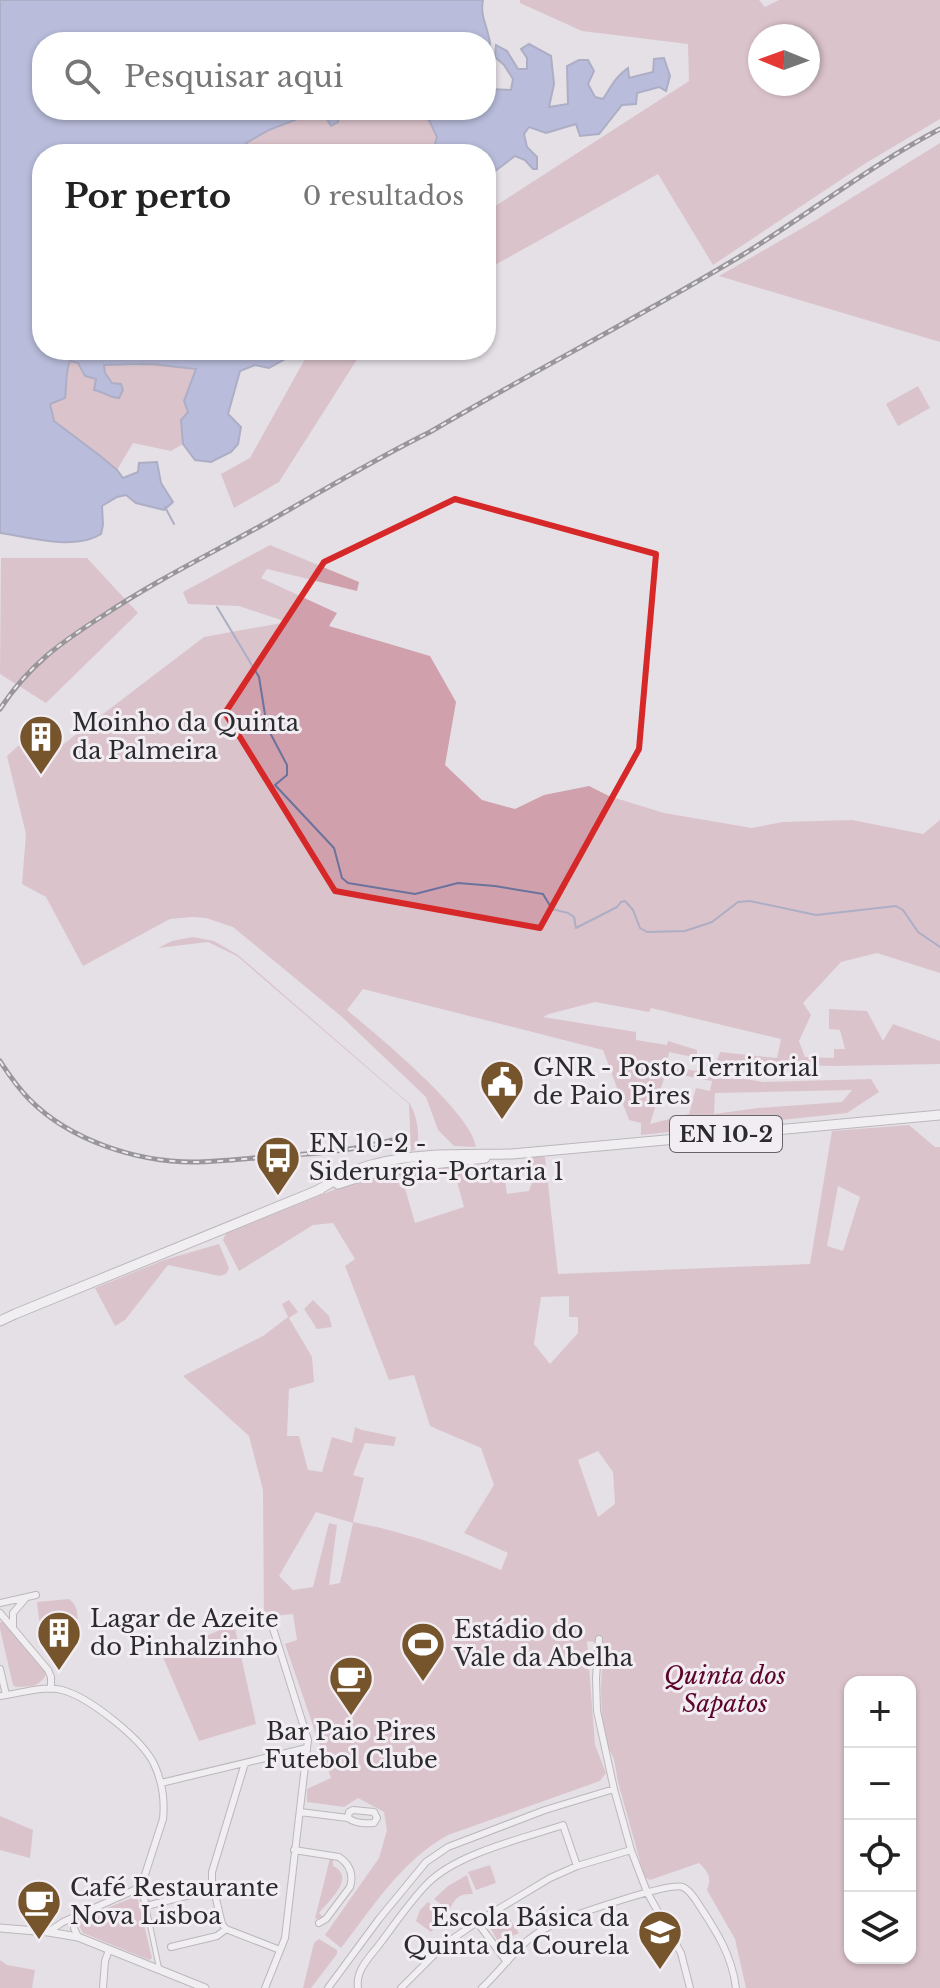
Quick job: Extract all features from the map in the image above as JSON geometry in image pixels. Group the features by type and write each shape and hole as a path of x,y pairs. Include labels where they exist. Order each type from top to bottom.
{"main road":[{"name":"EN 10-2","path":"0,1321 318,1190 369,1174 512,1154 940,1115"}],"street":[{"path":"0,1603 36,1595"},
{"path":"13,1626 13,1613 27,1597"},
{"path":"1,1616 13,1626 48,1670 51,1689"},
{"path":"265,1988 285,1938 307,1748 306,1732 271,1622"},
{"path":"599,1639 597,1711 614,1789 631,1850 647,1892 681,1953 690,1988"},
{"path":"0,1669 3,1696 51,1689 75,1695 106,1714 148,1755 161,1783 164,1808 141,1887 160,1970"},
{"path":"161,1783 307,1748"},
{"path":"245,1763 212,1872 214,1889 226,1929 280,1950"},
{"path":"328,1988 426,1862 448,1847 545,1810 614,1789"},
{"path":"300,1812 348,1818"},
{"path":"358,1988 358,1975 367,1960 429,1881 447,1868 563,1825 577,1866"},
{"path":"294,1850 339,1857 350,1869 350,1887 326,1919 319,1923"},
{"path":"401,1988 445,1944 550,1878 577,1866 631,1850"},
{"path":"482,1988 529,1939 546,1928 647,1892 679,1886 690,1892 714,1926 725,1946 736,1988"},
{"path":"48,1932 75,1916 141,1887"},
{"path":"146,1906 214,1889"},
{"path":"75,1916 74,1928 78,1937"},
{"path":"477,1922 507,1962"},
{"path":"0,1928 78,1937 205,1988"},
{"path":"171,1947 217,1936 226,1929"},
{"path":"103,1988 109,1950"},
{"path":"489,1980 495,1988"}],"highlighted area":[{"path":"455,499 656,554 639,749 540,928 335,891 225,713 324,562"}],"green space":[{"path":"520,0 759,0 765,7 779,0 940,0 940,119 866,163 713,265 658,174 496,264 496,206 689,81 688,44 582,31 520,3"},
{"path":"295,120 328,120 331,125 338,122 429,120 437,137 435,144 246,143"},
{"path":"940,143 940,342 719,276 811,223"},
{"path":"70,360 88,372 107,394 119,398 121,384 113,383 105,373 104,365 151,364 196,369 184,401 188,412 181,420 183,444 171,451 133,443 117,470 54,420 50,404 65,397"},
{"path":"304,360 357,360 279,482 234,508 221,474 250,458"},
{"path":"918,386 930,408 898,426 886,404"},
{"path":"270,545 359,582 357,591 267,569 261,578 337,613 329,626 430,656 456,702 445,765 482,800 515,809 544,795 589,786 609,796 664,813 752,828 783,822 852,820 923,834 940,820 940,973 877,953 841,962 803,1003 811,1015 799,1041 805,1057 834,1058 834,1049 845,1049 840,1030 829,1029 829,1009 867,1011 883,1041 893,1024 940,1041 940,1064 835,1066 716,1063 720,1052 777,1058 781,1039 651,1008 649,1012 595,1002 543,1017 636,1032 636,1040 667,1045 668,1041 697,1050 697,1058 669,1052 667,1066 763,1082 871,1079 879,1092 847,1113 641,1135 641,1123 629,1120 603,1050 363,989 347,1010 421,1075 458,1115 476,1147 454,1146 438,1130 426,1097 342,1017 233,927 206,918 170,919 83,966 46,897 22,884 26,834 7,756 49,718 61,746 204,637 287,622 239,606 188,604 183,592","holes":["666,1072 712,1081 710,1091 696,1088 689,1114 650,1124","852,1090 842,1102 714,1114 715,1093"]},
{"path":"1,558 87,558 138,613 46,703 0,674"},
{"path":"193,937 214,941 238,955 410,1104 417,1125 417,1148 411,1152 409,1104 237,956 208,942 158,948 172,941"},
{"name":"Quinta dos Sapatos","path":"909,1125 935,1147 940,1147 940,1988 746,1988 735,1939 707,1890 709,1878 705,1869 699,1863 650,1880 643,1872 602,1722 603,1643 587,1641 595,1745 606,1773 600,1781 448,1835 432,1845 402,1871 341,1948 325,1935 379,1858 387,1830 384,1812 358,1798 344,1807 307,1802 307,1789 331,1778 285,1644 297,1640 293,1614 264,1617 263,1490 249,1436 183,1376 263,1336 288,1317 282,1304 289,1300 298,1312 289,1318 312,1357 314,1382 289,1389 287,1436 299,1436 308,1470 322,1472 332,1437 352,1443 355,1427 396,1437 394,1446 365,1443 353,1475 364,1478 353,1522 428,1542 501,1570 508,1553 464,1533 494,1485 481,1448 430,1426 414,1375 389,1380 345,1266 355,1259 333,1223 313,1225 239,1271 223,1240 226,1233 361,1179 401,1172 467,1165 470,1180 505,1179 507,1194 529,1191 533,1180 532,1157 545,1157 558,1274 810,1264 832,1131","holes":["455,1174 464,1207 415,1223 404,1185","838,1186 860,1197 843,1251 827,1246","569,1296 569,1317 578,1317 578,1333 550,1364 534,1344 541,1297","598,1451 613,1472 615,1504 598,1517 578,1460","316,1512 353,1523 340,1583 329,1585 337,1525 329,1523 313,1587 293,1590 279,1576"]},
{"path":"219,1244 229,1268 226,1274 220,1276 168,1265 125,1320 115,1326 95,1288 164,1260"},
{"path":"313,1300 329,1316 332,1327 317,1329 304,1309"},
{"path":"69,1599 78,1616 77,1629 66,1636 57,1625 40,1627 37,1602"},
{"path":"0,1622 5,1622 47,1672 38,1684 13,1685"},
{"path":"234,1624 256,1724 199,1741 162,1655"},
{"path":"0,1816 33,1830 30,1858 0,1850"},
{"path":"330,1858 342,1876 342,1882 319,1913 323,1917 315,1919"},
{"path":"490,1865 496,1883 476,1890 468,1872"},
{"path":"467,1875 473,1894 458,1897 449,1911 434,1899 448,1886"},
{"path":"137,1896 152,1958 149,1960 83,1933 78,1924 82,1918"},
{"path":"428,1902 445,1915 431,1932 416,1921 420,1910"},
{"path":"507,1915 519,1933 498,1942 489,1925"},
{"path":"319,1939 337,1950 337,1954 311,1988 303,1988 314,1943"},
{"path":"0,1960 7,1965 35,1970 32,1988 0,1988"}],"water":[{"path":"0,0 483,0 487,32 32,32 32,120 295,120 269,130 247,144 32,144 32,360 283,360 269,368 255,365 240,371 228,414 241,427 238,444 231,452 211,462 195,460 183,444 181,420 188,412 184,401 196,369 151,364 104,365 112,383 121,384 123,390 119,398 94,390 96,379 85,376 78,363 70,361 65,398 50,404 54,421 99,455 123,478 138,472 139,463 157,462 161,483 173,502 164,510 136,503 126,495 117,497 102,506 101,534 78,542 0,533"},
{"path":"529,44 551,56 554,84 549,107 568,104 567,66 579,60 588,60 594,71 588,84 595,97 603,99 628,68 629,78 653,72 654,59 664,58 670,76 666,91 659,87 637,93 636,104 622,105 599,134 580,136 576,124 546,133 529,127 524,134 527,147 537,157 537,169 515,156 496,170 496,144 435,144 437,137 429,120 496,120 496,89 511,90 513,79 496,58 496,45 507,51 518,69 527,69 527,58 521,49"}],"waterway":[{"path":"165,507 174,524"},
{"path":"217,607 259,677 267,727 287,765 287,775 275,785 334,848 342,878 348,883 415,894 458,883 543,894 552,909 574,917 576,928 625,901 633,910 640,928 647,932 685,931 712,922 738,902 750,901 816,915 896,906 903,910 918,932 940,947"}],"railway":[{"path":"0,709 46,656 123,603 705,277 940,129"},
{"path":"0,1061 30,1100 64,1127 105,1146 149,1158 193,1162 230,1160 334,1151 400,1138"}],"place":[{"name":"Moinho da Quinta da Palmeira","path":"41,776"},
{"name":"GNR - Posto Territorial de Paio Pires","path":"502,1121"},
{"name":"EN 10-2 - Siderurgia-Portaria 1","path":"278,1197"},
{"name":"Lagar de Azeite do Pinhalzinho","path":"59,1672"},
{"name":"Estádio do Vale da Abelha","path":"423,1683"},
{"name":"Bar Paio Pires Futebol Clube","path":"351,1717"},
{"name":"Café Restaurante Nova Lisboa","path":"39,1941"},
{"name":"Escola Básica da Quinta da Courela","path":"660,1971"}]}
